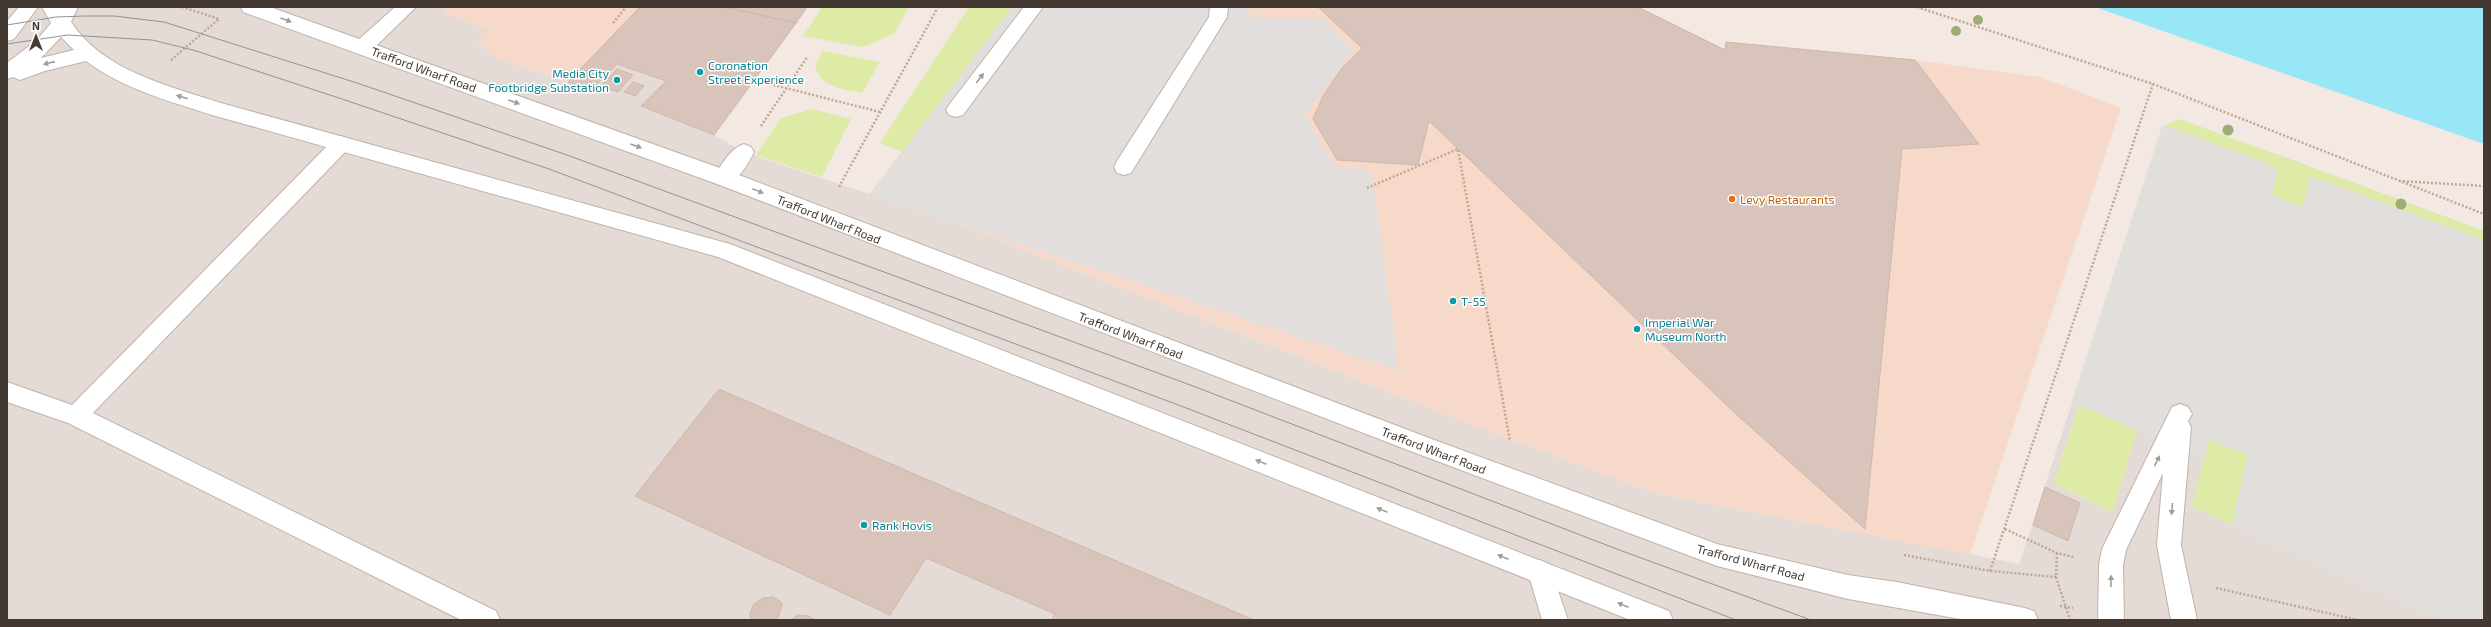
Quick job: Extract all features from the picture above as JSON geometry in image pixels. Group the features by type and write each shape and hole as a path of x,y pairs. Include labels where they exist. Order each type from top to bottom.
{"street":[{"path":"7,34 29,7"},
{"path":"51,7 60,25 87,54 137,83 219,110 722,250 1660,620"},
{"path":"7,72 43,48 60,25 69,7"},
{"name":"Trafford Wharf Road","path":"250,7 724,178 909,251 1516,481 1717,555 1848,587 1897,594 2025,620"},
{"path":"363,48 407,7"},
{"path":"956,110 1034,7"},
{"path":"1124,167 1218,17 1219,7"},
{"path":"7,78 41,65 87,54"},
{"path":"76,416 342,144"},
{"path":"724,178 744,152"},
{"path":"7,392 76,416 487,620"},
{"path":"2111,620 2111,565 2114,549 2180,414 2169,545 2184,620"},
{"path":"1540,572 1555,620"}],"path":[{"path":"170,61 220,19 182,7"},
{"path":"613,23 626,7"},
{"path":"837,190 938,7"},
{"path":"1917,7 2153,84 2484,214"},
{"path":"744,152 808,56"},
{"path":"754,80 880,112"},
{"path":"1988,577 2153,84"},
{"path":"1367,188 1458,150 1516,481"},
{"path":"2397,181 2484,186"},
{"path":"2005,529 2057,553 2056,577 2070,620"}],"shaded area":[{"path":"7,7 442,7 445,8 442,11 487,30 477,41 498,58 591,90 617,64 666,81 642,107 714,135 744,152 947,220 1509,439 1658,494 2019,564 2164,125 2270,164 2274,153 2484,231 2484,620 7,620"},
{"name":"Coronation Street Experience","path":"442,7 807,7 714,135 641,106 665,81 591,90 498,58 477,41 486,30 442,11 445,8"},
{"name":"Imperial War Museum North","path":"1012,7 1638,7 1725,50 1726,42 1915,60 2040,77 2121,108 1970,555 1658,494 1509,439 947,220 870,194"},
{"path":"1012,7 1246,7 1253,17 1323,18 1354,50 1305,115 1335,166 1372,171 1399,371 870,194"},
{"path":"2162,126 2278,170 2272,195 2303,207 2310,176 2484,240 2484,620 2441,620 2232,525 2248,455 2209,439 2204,460 2072,401"}],"green space":[{"path":"822,7 909,7 894,34 863,47 803,36"},
{"path":"969,7 1012,7 902,152 880,143"},
{"path":"822,51 880,62 862,93 855,92 834,86 822,79 815,66"},
{"path":"812,109 851,119 822,177 756,155 781,118"},
{"path":"2180,119 2484,231 2484,240 2310,176 2303,207 2272,195 2278,170 2270,167 2270,164 2164,125"},
{"path":"2079,405 2137,430 2113,512 2054,484"},
{"path":"2209,439 2248,455 2232,525 2192,507"}],"water":[{"path":"2095,7 2484,7 2484,144"}],"building":[{"name":"Coronation Street Experience","path":"640,7 724,7 796,23 714,135 641,106 666,81 617,64 591,90 568,82"},
{"path":"724,7 807,7 796,23"},
{"path":"1318,7 1638,7 1725,50 1726,42 1915,60 1979,144 1902,149 1865,529 1737,415 1429,121 1418,165 1337,160 1313,119 1323,96 1342,68 1362,48"},
{"name":"Media City Footbridge Substation","path":"617,69 633,75 618,92 601,86"},
{"path":"633,82 644,86 635,96 624,92"},
{"name":"Rank Hovis","path":"719,389 1254,620 1052,620 1055,614 926,558 890,615 635,496"},
{"path":"2045,487 2080,503 2068,541 2033,525"},
{"path":"773,597 781,602 782,606 777,620 751,620 750,613 754,604 763,598"},
{"path":"798,615 809,616 814,620 791,620"}],"tram line":[{"path":"7,25 56,17 85,16 114,16 164,22 357,83 567,155 1193,386 1622,551 1811,620"},
{"path":"7,44 68,35 152,40 193,50 339,98 549,169 1181,406 1736,620"}],"place":[{"name":"Coronation Street Experience","path":"700,72"},
{"name":"Media City Footbridge Substation","path":"617,80"},
{"name":"Levy Restaurants","path":"1732,199"},
{"name":"T-55","path":"1453,301"},
{"name":"Imperial War Museum North","path":"1637,329"},
{"name":"Rank Hovis","path":"864,525"}]}
